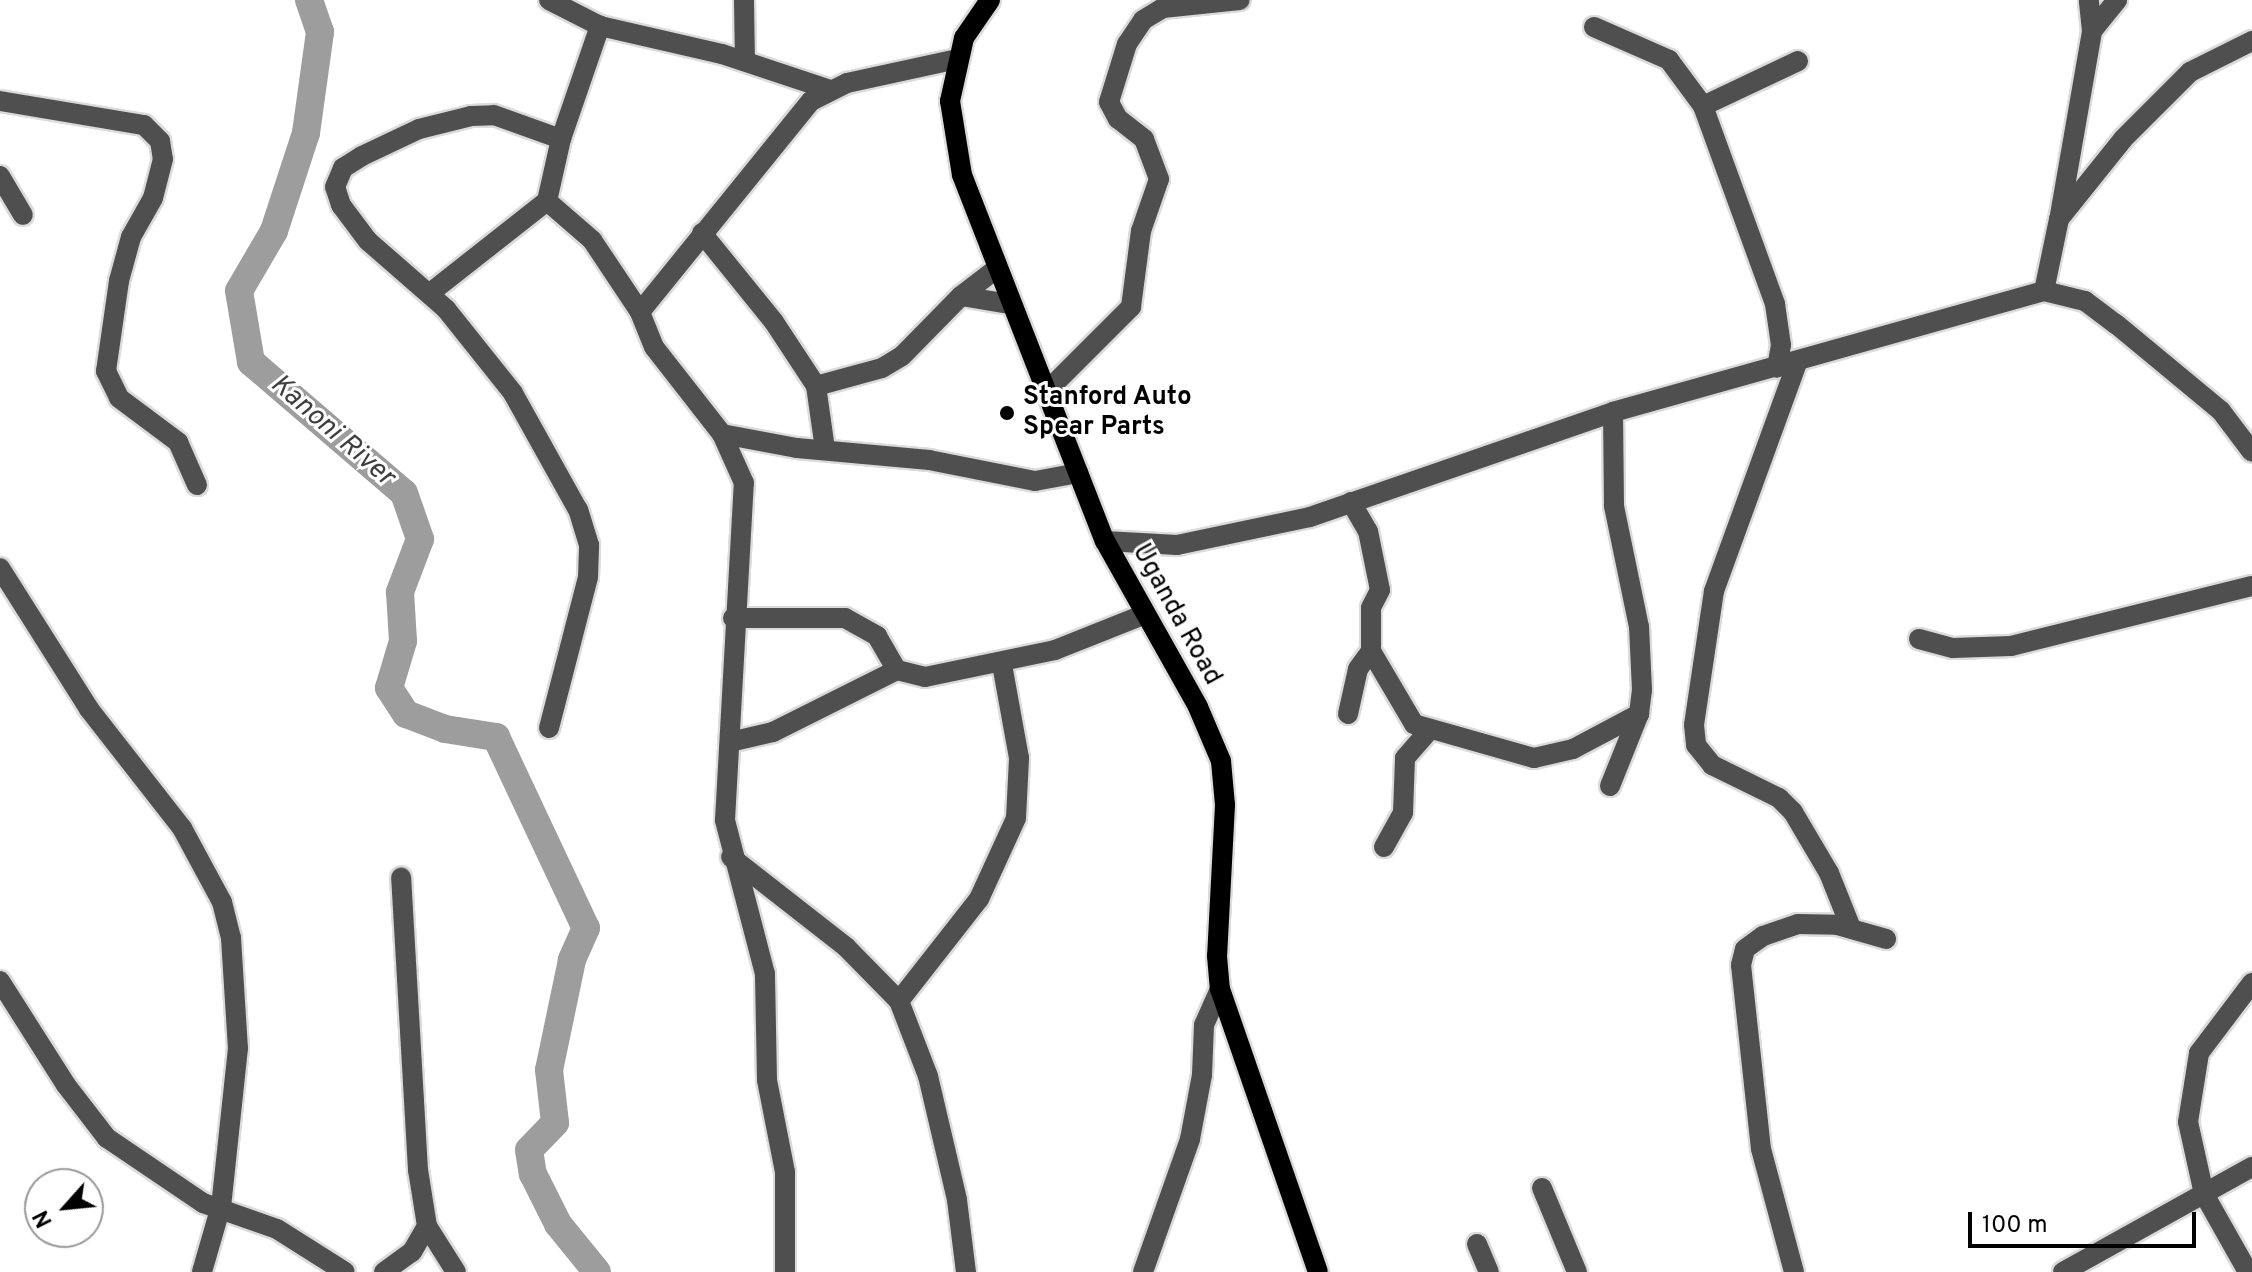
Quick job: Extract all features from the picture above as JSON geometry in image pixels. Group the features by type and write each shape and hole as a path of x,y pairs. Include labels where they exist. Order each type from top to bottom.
{"main road":[{"name":"Uganda Road","path":"990,0 974,19 957,59 950,101 953,138 996,269 1105,541 1143,615 1198,707 1221,761 1225,805 1217,956 1220,989 1318,1272"}],"street":[{"path":"549,0 600,26 745,61 827,89"},
{"path":"744,0 745,61"},
{"path":"1045,393 1131,307 1141,231 1159,179 1144,139 1118,119 1109,102 1133,35 1151,14 1173,2 1240,0"},
{"path":"2044,291 2092,31 2089,0"},
{"path":"2092,31 2117,0"},
{"path":"430,293 547,201 561,139 600,26"},
{"path":"1594,27 1669,60 1703,106 1775,304 1787,365 1714,591 1694,725 1696,745 1712,765 1779,798 1793,812 1829,873 1851,928"},
{"path":"2059,219 2158,100 2190,72 2252,41"},
{"path":"640,312 788,126 827,89 957,59"},
{"path":"1703,106 1798,61"},
{"path":"0,101 144,125 160,141 163,159 153,198 131,237 119,281 106,371 119,398 178,442 197,485"},
{"path":"549,728 580,623 589,545 578,510 538,431 513,393 430,293 382,255 350,220 335,187 343,168 419,129 471,116 494,115 561,139"},
{"path":"0,176 23,215"},
{"path":"547,201 592,240 640,312 654,347 722,434 744,483 733,618 730,742 724,798 731,857 765,974 767,1080 785,1172 785,1272"},
{"path":"702,233 774,322 816,386 825,449"},
{"path":"816,386 882,368 902,356 961,296 996,269"},
{"path":"1105,541 1177,545 1310,517 1613,412 2044,291 2085,301 2116,324 2221,411 2252,452"},
{"path":"961,296 1010,304"},
{"path":"1610,786 1639,714 1639,627 1614,506 1613,412"},
{"path":"722,434 929,460 1035,481 1078,473"},
{"path":"1351,502 1368,531 1380,590 1371,608 1371,651 1407,715 1429,730 1534,758 1554,757 1639,714"},
{"path":"0,568 89,709 182,828 222,902 231,938 238,1048 221,1206 202,1272"},
{"path":"1919,639 1953,648 2011,646 2252,586"},
{"path":"730,742 773,732 897,670 925,677 1002,664 1077,643 1143,615"},
{"path":"733,618 845,618 877,636 897,670"},
{"path":"1348,714 1358,669 1371,651"},
{"path":"899,1001 979,899 1016,818 1019,758 1002,664"},
{"path":"1384,847 1403,813 1405,758 1429,730"},
{"path":"731,857 846,947 899,1001 932,1091 957,1200 966,1272"},
{"path":"401,877 418,1170 427,1226 456,1272"},
{"path":"1794,1272 1761,1149 1741,965 1745,949 1763,936 1798,924 1851,928 1886,939"},
{"path":"0,981 66,1085 107,1138 203,1203 221,1206 277,1229 345,1272"},
{"path":"2248,1272 2204,1194 2188,1122 2193,1073 2208,1036 2252,983"},
{"path":"1143,1272 1190,1139 1202,1075 1204,1025 1220,989"},
{"path":"2063,1272 2252,1167"},
{"path":"1542,1188 1577,1272"},
{"path":"384,1272 412,1252 427,1226"},
{"path":"1477,1244 1489,1272"}],"waterway":[{"name":"Kanoni River","path":"309,0 320,32 306,133 274,231 239,291 251,362 404,493 420,539 400,592 403,641 389,688 406,714 445,729 496,737 586,928 572,960 549,1070 555,1123 529,1150 533,1174 558,1224 597,1272"}],"place":[{"name":"Stanford Auto Spear Parts","path":"1007,413"}]}
